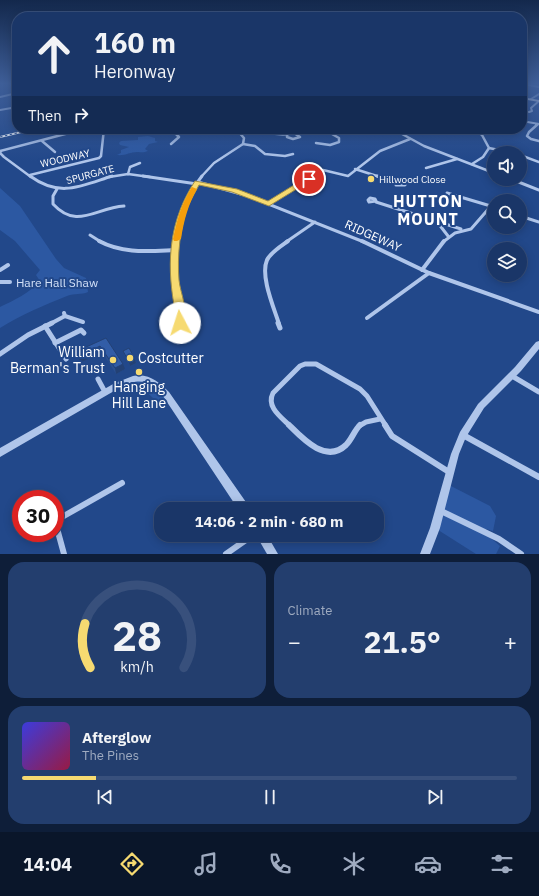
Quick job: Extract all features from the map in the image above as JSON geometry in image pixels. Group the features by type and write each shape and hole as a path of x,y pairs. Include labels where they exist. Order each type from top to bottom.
{"street":[{"path":"529,112 532,110"},
{"path":"527,122 539,124"},
{"path":"539,124 529,132 527,136 531,139 539,141"},
{"path":"0,151 72,134"},
{"name":"WOODWAY","path":"30,176 99,158 101,156 103,134"},
{"path":"171,144 179,137 176,134"},
{"path":"239,134 244,138 243,144"},
{"path":"278,134 294,134 300,137 291,138 287,137 287,135"},
{"path":"316,143 330,145 338,144 340,138 332,134"},
{"path":"402,134 457,159 487,170"},
{"path":"481,134 488,146"},
{"path":"269,204 323,170 346,176 386,148 410,139"},
{"path":"42,141 55,152"},
{"path":"180,334 180,311 174,281 175,250 182,214 197,183 212,165 243,144 255,146 265,154 285,156 293,154"},
{"name":"SPURGATE","path":"0,151 4,157 30,176 43,184 57,189 69,189 113,176 128,174 197,183"},
{"path":"472,164 483,156 487,151"},
{"path":"527,158 539,162"},
{"path":"426,168 448,163 457,159"},
{"path":"128,174 130,167 140,163"},
{"path":"355,169 397,183"},
{"name":"RIDGEWAY","path":"197,183 234,190 383,250 429,273 539,312"},
{"path":"527,185 539,190"},
{"path":"57,189 53,196 53,204 58,210 71,217 83,217 112,206 124,206"},
{"path":"447,192 487,205"},
{"path":"376,202 438,223 448,224 462,230"},
{"path":"422,270 448,236 462,230 471,229 487,212"},
{"path":"527,218 539,222"},
{"path":"280,328 268,288 266,275 267,262 279,248 316,222"},
{"path":"438,223 448,236"},
{"path":"90,235 100,243 124,251 175,250"},
{"path":"0,270 8,265"},
{"path":"367,318 429,273"},
{"path":"0,282 10,282"},
{"path":"0,354 65,314 83,322"},
{"path":"45,326 66,359"},
{"path":"55,342 82,330 84,333"},
{"path":"425,554 455,454 463,435 482,406 512,376 539,344"},
{"path":"380,418 362,424 346,446 338,451 327,453 310,446 274,409 270,402 270,398 273,393 300,366 316,364 360,389 367,396 392,436 450,472"},
{"path":"512,376 539,392"},
{"path":"0,453 126,381 137,377 147,378 156,384 166,394 239,502"},
{"path":"98,379 105,392"},
{"path":"463,435 539,477"},
{"path":"64,554 55,521 122,483"},
{"path":"439,510 499,540 521,554"},
{"path":"226,554 243,542"},
{"path":"265,542 273,554"}],"green space":[{"path":"148,136 155,138 155,141 158,142 149,144 145,149 148,151 117,155 121,153 121,150 129,147 120,145 119,143 121,141 138,140 138,137"},
{"name":"Hare Hall Shaw","path":"0,188 20,206 56,259 64,268 86,278 88,292 58,299 0,328 0,307 22,296 36,285 40,281 36,275 40,270 15,241 0,230"},
{"path":"147,378 170,399 162,406 133,380"},
{"path":"447,484 490,506 496,516 493,531 486,529 486,534 500,546 496,554 476,554 435,528"}],"building":[{"path":"106,338 123,364 115,368 100,346 78,357 75,352"},
{"path":"129,348 134,357 128,360 123,351"}],"railway":[{"path":"0,137 13,134"}],"slow traffic":[{"path":"177,239 182,214 194,189"}],"place":[{"name":"Hillwood Close","path":"371,179"},
{"name":"Costcutter","path":"130,358"},
{"name":"William Berman's Trust","path":"113,360"},
{"name":"Hanging Hill Lane","path":"139,372"}],"district":[{"name":"HUTTON MOUNT","path":"428,210"}],"route":[{"path":"180,323 180,311 174,281 175,250 182,214 186,203 198,182 234,190 269,204 309,179"}]}
